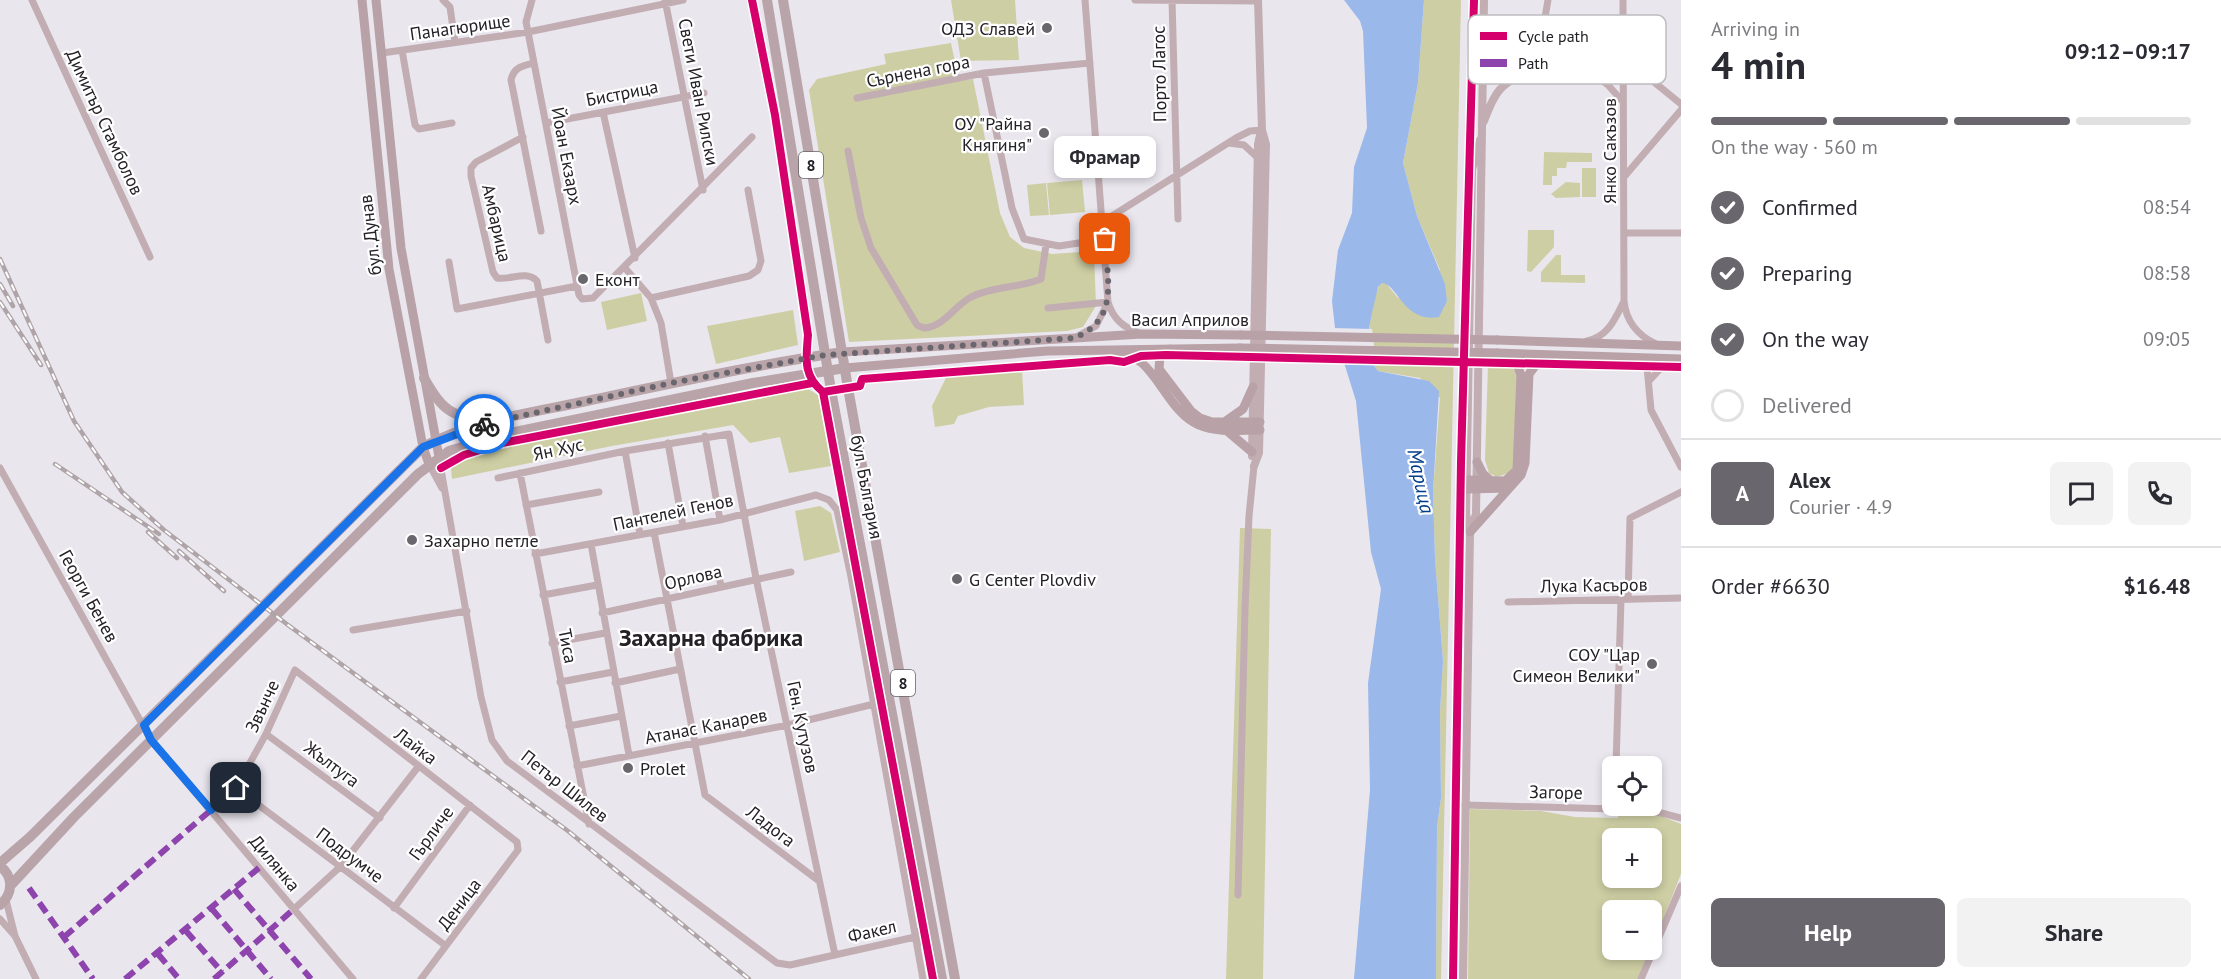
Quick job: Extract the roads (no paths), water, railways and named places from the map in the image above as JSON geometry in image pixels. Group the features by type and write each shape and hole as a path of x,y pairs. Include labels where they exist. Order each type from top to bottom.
{"main road":[{"name":"бул. Дунав","path":"362,0 389,269 423,447 429,464"},
{"name":"бул. Дунав","path":"376,0 401,248 439,457"},
{"name":"бул. България","path":"767,0 827,370 942,979"},
{"name":"бул. България","path":"783,0 845,368 955,979"},
{"name":"Васил Априлов","path":"0,864 144,725 423,447 436,440 520,415 671,383 843,352 1142,334 1497,340 1681,346"},
{"name":"Васил Априлов","path":"11,885 151,740 429,464 449,451 505,434 753,382 845,368 1112,349 1174,348 1498,353 1679,359"},
{"path":"1174,348 1160,356 1159,369 1197,416 1225,426 1252,452"},
{"path":"1112,349 1141,362 1190,420 1202,427 1256,426"},
{"path":"1471,485 1511,478 1517,467 1521,375 1516,362 1498,353"},
{"path":"1470,532 1520,478 1524,467 1529,374 1538,362 1550,355"},
{"path":"424,378 442,406 457,415 474,417 520,415"},
{"path":"1225,426 1243,409 1253,387"},
{"path":"1477,462 1483,474 1491,481"},
{"path":"1471,485 1510,488"},
{"path":"893,716 909,714"},
{"path":"0,864 9,877 11,885 3,902"}],"street":[{"name":"Димитър Стамболов","path":"32,0 150,257"},
{"path":"443,0 450,7 454,42"},
{"name":"Йоан Екзарх","path":"531,0 527,14 528,32 577,286"},
{"name":"Панагюрище","path":"382,53 528,32 683,0"},
{"path":"1085,0 1104,221 1108,302 1116,320 1127,328 1142,334"},
{"path":"1135,0 1258,1 1262,130 1258,158 1253,387 1259,453 1254,466"},
{"path":"1484,0 1484,15"},
{"path":"1545,15 1548,0"},
{"name":"Янко Сакъзов","path":"1623,0 1623,15"},
{"name":"Порто Лагос","path":"1172,1 1178,219"},
{"name":"Свети Иван Рилски","path":"666,2 703,190"},
{"path":"402,50 415,125 419,129 452,123"},
{"path":"534,63 518,68 513,72 511,80 540,231"},
{"name":"Сърнена гора","path":"857,98 984,73 1090,63"},
{"name":"Сърнена гора","path":"984,73 1017,224 1024,239 1046,245"},
{"path":"1463,979 1470,532 1476,514 1471,485 1472,170 1480,140 1483,84"},
{"path":"1481,130 1497,91 1504,84"},
{"path":"1607,84 1623,102"},
{"name":"Янко Сакъзов","path":"1624,84 1624,301 1631,324 1646,339 1658,345"},
{"path":"1656,84 1681,104"},
{"name":"Бистрица","path":"546,123 704,93"},
{"path":"1624,177 1681,110"},
{"path":"603,112 635,258"},
{"path":"1104,221 1226,144 1246,133 1262,130"},
{"path":"1238,895 1246,585 1254,466 1252,452 1256,426 1266,144 1262,130"},
{"name":"Амбарица","path":"523,136 476,162 471,168 471,176 493,272 497,278 505,279 533,276 541,294"},
{"path":"449,262 457,309 577,286 582,299 593,298 703,190 752,137"},
{"path":"1471,485 1477,462 1482,172 1480,140"},
{"path":"1226,144 1244,145 1258,158"},
{"path":"848,151 861,218 871,248 917,325 924,328 938,324 966,300 980,293 1041,279 1046,245 1105,239"},
{"path":"651,298 749,276 758,270 761,261 748,190"},
{"path":"1624,233 1681,233"},
{"path":"625,268 651,298 661,323 671,383"},
{"path":"541,294 549,340"},
{"name":"Янко Сакъзов","path":"1573,343 1591,340 1604,334 1624,301"},
{"path":"1048,308 1108,302"},
{"path":"1074,338 1096,326 1108,302"},
{"path":"1625,358 1645,365 1649,381 1651,410 1681,467"},
{"path":"1649,381 1660,369 1679,359"},
{"name":"Ян Хус","path":"498,478 625,451 705,436 729,434"},
{"name":"Ген. Кутузов","path":"729,434 756,578 835,956"},
{"path":"705,436 720,520"},
{"path":"668,443 684,526"},
{"path":"625,451 640,534"},
{"name":"Петър Шилев","path":"439,457 492,740 507,761 777,963 790,965 835,956"},
{"name":"Петър Шилев","path":"429,464 446,496"},
{"name":"Георги Бенев","path":"0,468 151,740"},
{"name":"Тиса","path":"520,473 589,824"},
{"path":"526,505 599,492"},
{"path":"1616,756 1630,518 1681,492"},
{"name":"Пантелей Генов","path":"535,554 720,520 816,495"},
{"name":"бул. България","path":"816,495 829,500 837,510 923,979"},
{"path":"654,532 695,744"},
{"path":"591,544 629,755"},
{"path":"718,572 721,586"},
{"name":"Орлова","path":"602,613 791,572"},
{"path":"543,595 597,585"},
{"name":"Лука Касъров","path":"1508,602 1681,598"},
{"path":"353,630 467,611"},
{"path":"552,643 606,633"},
{"path":"615,683 680,669"},
{"name":"Звънче","path":"211,810 236,788 266,734 295,670"},
{"name":"Лайка","path":"295,670 520,846"},
{"path":"560,682 613,672"},
{"name":"Атанас Канарев","path":"577,766 788,725 874,704"},
{"path":"569,726 621,716"},
{"name":"Жълтуга","path":"266,734 380,818"},
{"name":"Дилянка","path":"151,740 353,979"},
{"name":"Ладога","path":"695,744 705,795 819,881"},
{"path":"294,909 341,866 418,767"},
{"name":"Подрумче","path":"236,788 446,946"},
{"name":"Гърличе","path":"394,908 470,805"},
{"name":"Загоре","path":"1465,805 1602,807"},
{"name":"Загоре","path":"1662,813 1681,818"},
{"name":"Деница","path":"421,979 520,846"},
{"path":"1641,979 1681,886"},
{"path":"3,902 15,936 36,979"},
{"path":"931,917 915,937 938,954"},
{"path":"0,920 15,936"},
{"name":"Факел","path":"835,956 915,937"}],"water":[{"name":"Марица","path":"1344,0 1424,0 1418,83 1403,163 1417,216 1445,284 1447,301 1439,317 1427,317 1409,309 1388,285 1382,283 1378,287 1368,341 1372,362 1378,371 1429,381 1439,391 1433,492 1435,559 1443,661 1440,712 1441,798 1437,827 1436,979 1354,979 1370,790 1368,683 1381,589 1371,552 1356,401 1336,337 1332,301 1338,250 1352,213 1354,167 1367,128 1363,31 1360,21"}],"railway":[{"path":"0,259 74,421 122,492 164,530 288,625 568,831 749,979"},
{"path":"0,284 13,306"},
{"path":"0,302 41,365"},
{"path":"55,464 159,534"},
{"path":"148,532 177,558"},
{"path":"179,551 224,591"}],"place":[{"name":"ОДЗ Славей","path":"1047,28"},
{"name":"ОУ \"Райна Княгиня\"","path":"1044,133"},
{"name":"Фрамар","path":"1105,239"},
{"name":"Еконт","path":"583,279"},
{"name":"Захарно петле","path":"412,540"},
{"name":"G Center Plovdiv","path":"957,579"},
{"name":"СОУ \"Цар Симеон Велики\"","path":"1652,664"},
{"name":"Prolet","path":"628,768"}],"district":[{"name":"Захарна фабрика","path":"711,637"}]}
